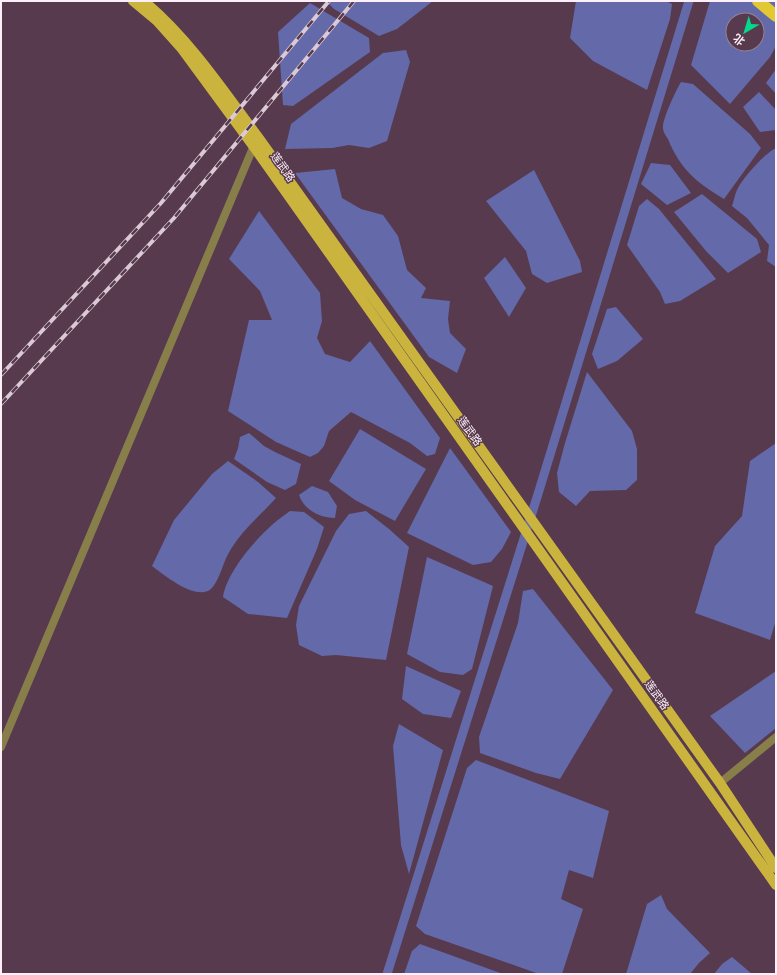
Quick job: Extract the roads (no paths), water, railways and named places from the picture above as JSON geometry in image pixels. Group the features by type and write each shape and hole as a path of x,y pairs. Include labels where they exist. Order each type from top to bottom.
{"highway":[{"path":"758,1 776,16"}],"main road":[{"name":"莲武路","path":"133,1 157,21 182,49 256,142 720,783 776,868"},
{"name":"莲武路","path":"144,1 162,16 188,45 776,885"}],"street":[{"path":"1,747 256,142"},
{"path":"720,783 776,737"}],"water":[{"path":"326,1 433,1 397,29 379,36 334,9"},
{"path":"576,1 666,1 672,4 670,19 647,90 593,61 570,38"},
{"path":"710,1 776,1 776,46 770,57 730,104 691,65"},
{"path":"310,3 369,38 370,52 293,106 283,105 278,32"},
{"path":"406,50 410,62 387,141 369,148 349,145 332,148 285,149 291,124 383,53"},
{"path":"776,69 776,94 766,83"},
{"path":"681,82 693,84 750,134 761,148 724,199 690,174 678,159 665,134 663,124"},
{"path":"759,92 776,110 776,130 760,132 743,107"},
{"path":"776,148 776,267 767,261 769,245 747,218 732,206 737,190 745,178 761,160"},
{"path":"651,163 670,165 691,193 667,205 641,184"},
{"path":"335,169 342,198 361,209 383,215 398,236 407,270 426,288 421,298 450,301 448,319 450,333 466,349 457,373 429,357 295,173"},
{"path":"534,170 580,261 582,272 547,283 532,274 526,251 486,201"},
{"path":"702,194 757,239 761,252 728,273 706,251 674,212"},
{"path":"647,199 659,209 716,279 680,301 665,304 660,292 627,245 639,206"},
{"path":"259,211 320,293 322,321 317,338 325,354 350,362 370,341 440,438 435,454 427,456 410,443 351,412 329,431 324,446 318,453 310,457 276,442 228,411 249,320 272,320 260,291 229,259"},
{"path":"505,257 526,288 509,317 484,278"},
{"path":"616,307 643,339 617,361 598,369 592,354 607,309"},
{"path":"587,372 632,431 637,449 637,480 626,490 590,491 576,506 559,492 557,473"},
{"path":"360,429 426,469 395,521 355,500 329,481"},
{"path":"249,433 264,446 301,464 296,484 285,490 267,482 234,459 240,437"},
{"path":"776,443 776,620 770,640 695,613 715,546 742,516 750,461"},
{"path":"450,448 511,532 502,549 491,562 473,565 407,533"},
{"path":"228,461 258,482 276,498 236,542 228,554 218,579 212,588 206,592 190,590 173,581 152,566 174,520 212,474"},
{"path":"312,486 328,492 337,506 335,518 318,515 309,509 301,500 299,495"},
{"path":"290,511 304,512 324,527 317,549 287,618 248,614 223,597 230,577 250,548 275,522"},
{"path":"366,511 409,547 386,660 336,655 322,656 299,645 296,625 299,606 336,531 349,514"},
{"path":"427,557 493,586 472,669 463,675 440,672 407,654"},
{"path":"533,589 613,690 560,779 536,773 480,753 479,737 518,623 523,591"},
{"path":"406,666 461,691 451,718 423,714 402,699"},
{"path":"776,671 776,728 745,753 710,716"},
{"path":"399,724 443,750 409,874 401,845 393,746"},
{"path":"476,760 609,811 593,878 569,870 561,899 583,909 562,974 539,974 425,934 416,926 467,768"},
{"path":"661,895 667,909 710,953 690,974 626,974 647,904"},
{"path":"420,944 503,974 404,974 412,951"},
{"path":"732,957 752,974 714,974 722,964"}],"waterway":[{"path":"387,974 538,494 689,1"}],"railway":[{"path":"1,375 161,203 329,1"},
{"path":"1,404 174,218 354,1"}]}
